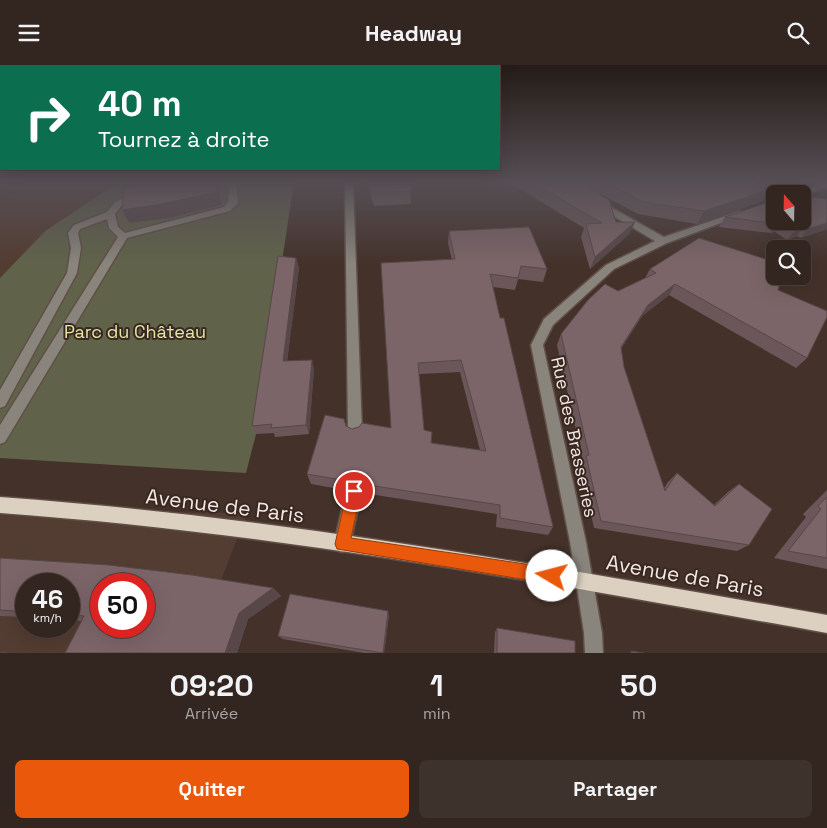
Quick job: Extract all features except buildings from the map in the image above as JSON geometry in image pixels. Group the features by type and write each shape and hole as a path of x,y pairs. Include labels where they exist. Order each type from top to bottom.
{"main road":[{"name":"Avenue de Paris","path":"0,505 84,511 199,524 342,544 585,581 827,624"}],"street":[{"path":"0,402 72,273 76,248 72,233 77,227 110,214 114,209"},
{"path":"0,437 123,236 225,209"},
{"path":"350,209 355,432"},
{"path":"608,209 663,241"},
{"name":"Rue des Brasseries","path":"594,653 594,633 585,581 537,345 548,321 610,267 663,241 752,209"},
{"path":"110,214 114,228 123,236"},
{"path":"342,544 354,491"}],"shaded area":[{"path":"0,209 78,209 45,231 0,278"},
{"path":"0,511 247,513 193,653 0,653"}],"green space":[{"name":"Parc du Château","path":"78,209 290,209 256,434 246,473 0,458 0,278 45,231"}],"route":[{"path":"354,491 342,544 552,576"}]}
